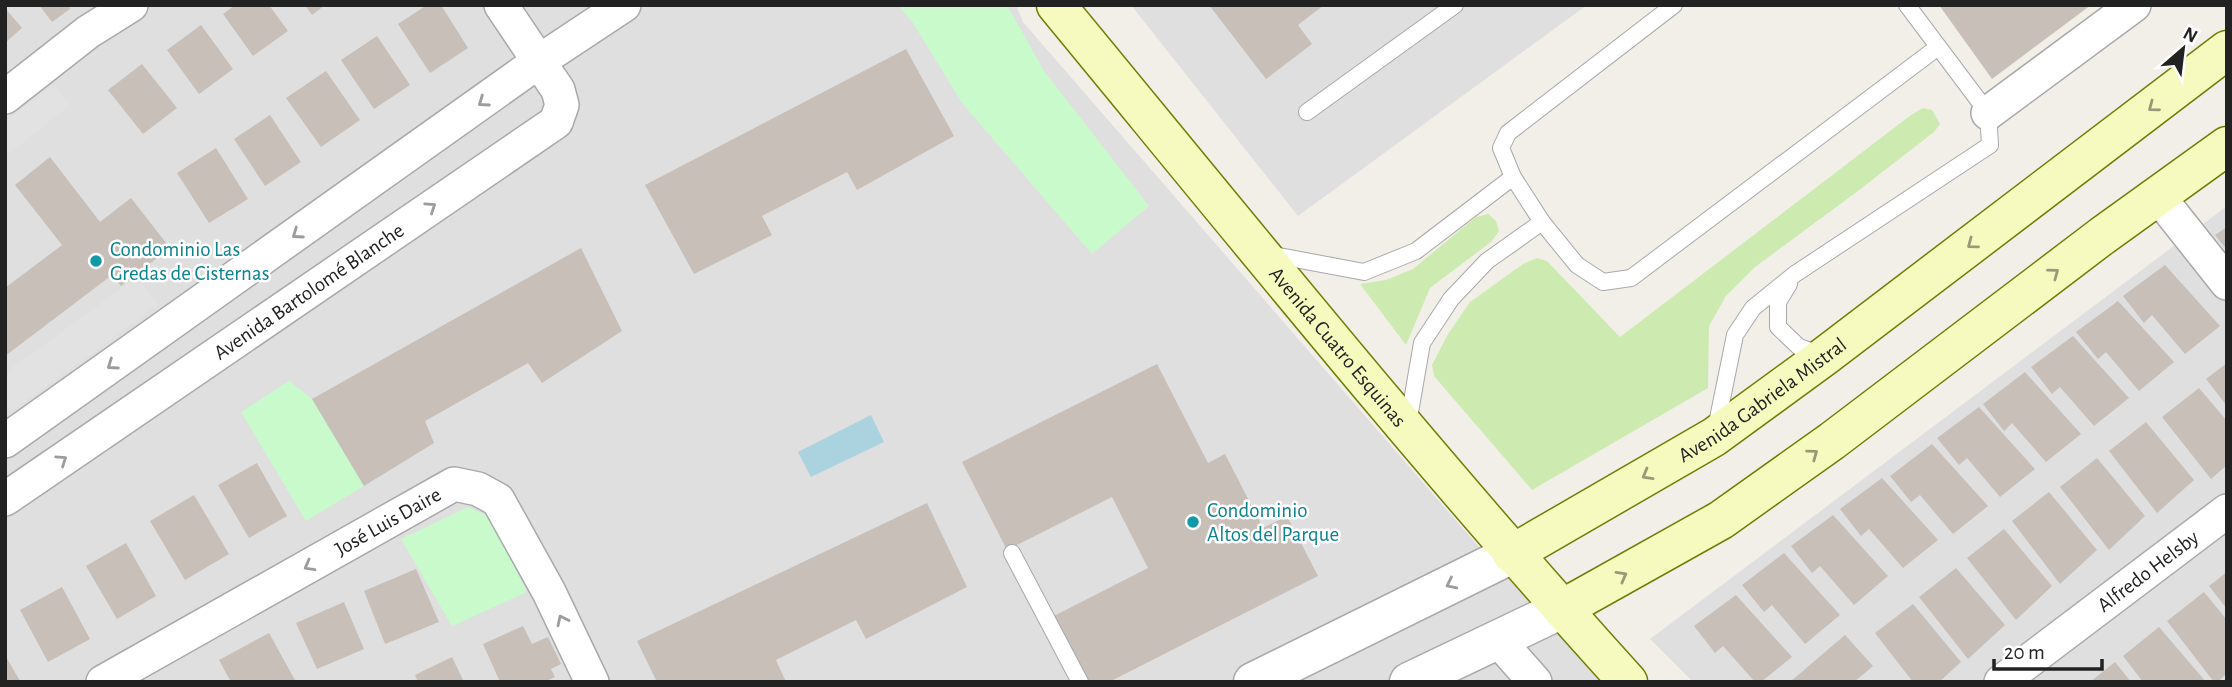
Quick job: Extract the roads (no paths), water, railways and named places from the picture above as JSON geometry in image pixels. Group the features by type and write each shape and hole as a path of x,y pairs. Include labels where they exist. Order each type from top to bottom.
{"main road":[{"name":"Avenida Cuatro Esquinas","path":"1056,5 1512,554 1628,682"},
{"name":"Avenida Gabriela Mistral","path":"1512,554 1714,437 1825,356 2227,50"},
{"path":"1562,610 1721,520 1832,441 2227,146"}],"street":[{"path":"5,97 88,32 131,5"},
{"path":"501,5 538,62"},
{"path":"5,441 538,62 624,5"},
{"path":"1988,113 2134,5"},
{"name":"Avenida Bartolomé Blanche","path":"5,499 556,122 562,105 558,90 538,62"},
{"path":"2158,196 2227,284"},
{"name":"José Luis Daire","path":"103,682 454,484 478,489 498,500 549,592 592,682"},
{"name":"Alfredo Helsby","path":"2001,682 2227,512"},
{"name":"Avenida Gabriela Mistral","path":"1253,682 1512,554"},
{"path":"1409,682 1562,610"},
{"path":"1498,640 1535,682"}],"lane":[{"path":"1307,112 1455,5"},
{"path":"1674,5 1508,134 1501,148 1513,177 1542,222 1577,265 1603,282 1631,278 1938,47"},
{"path":"1714,437 1735,335 1753,308 1795,274 1990,145 1988,113 1907,5"},
{"path":"1260,253 1364,272 1416,251 1513,177"},
{"path":"1407,429 1422,343 1443,310 1487,261 1542,222"},
{"path":"1795,274 1778,302 1778,327 1800,348 1825,356"},
{"path":"1012,553 1080,682"}],"water":[{"path":"871,415 884,442 811,477 798,452"}],"place":[{"name":"Condominio Las Gredas de Cisternas","path":"96,261"},
{"name":"Condominio Altos del Parque","path":"1193,522"}]}
